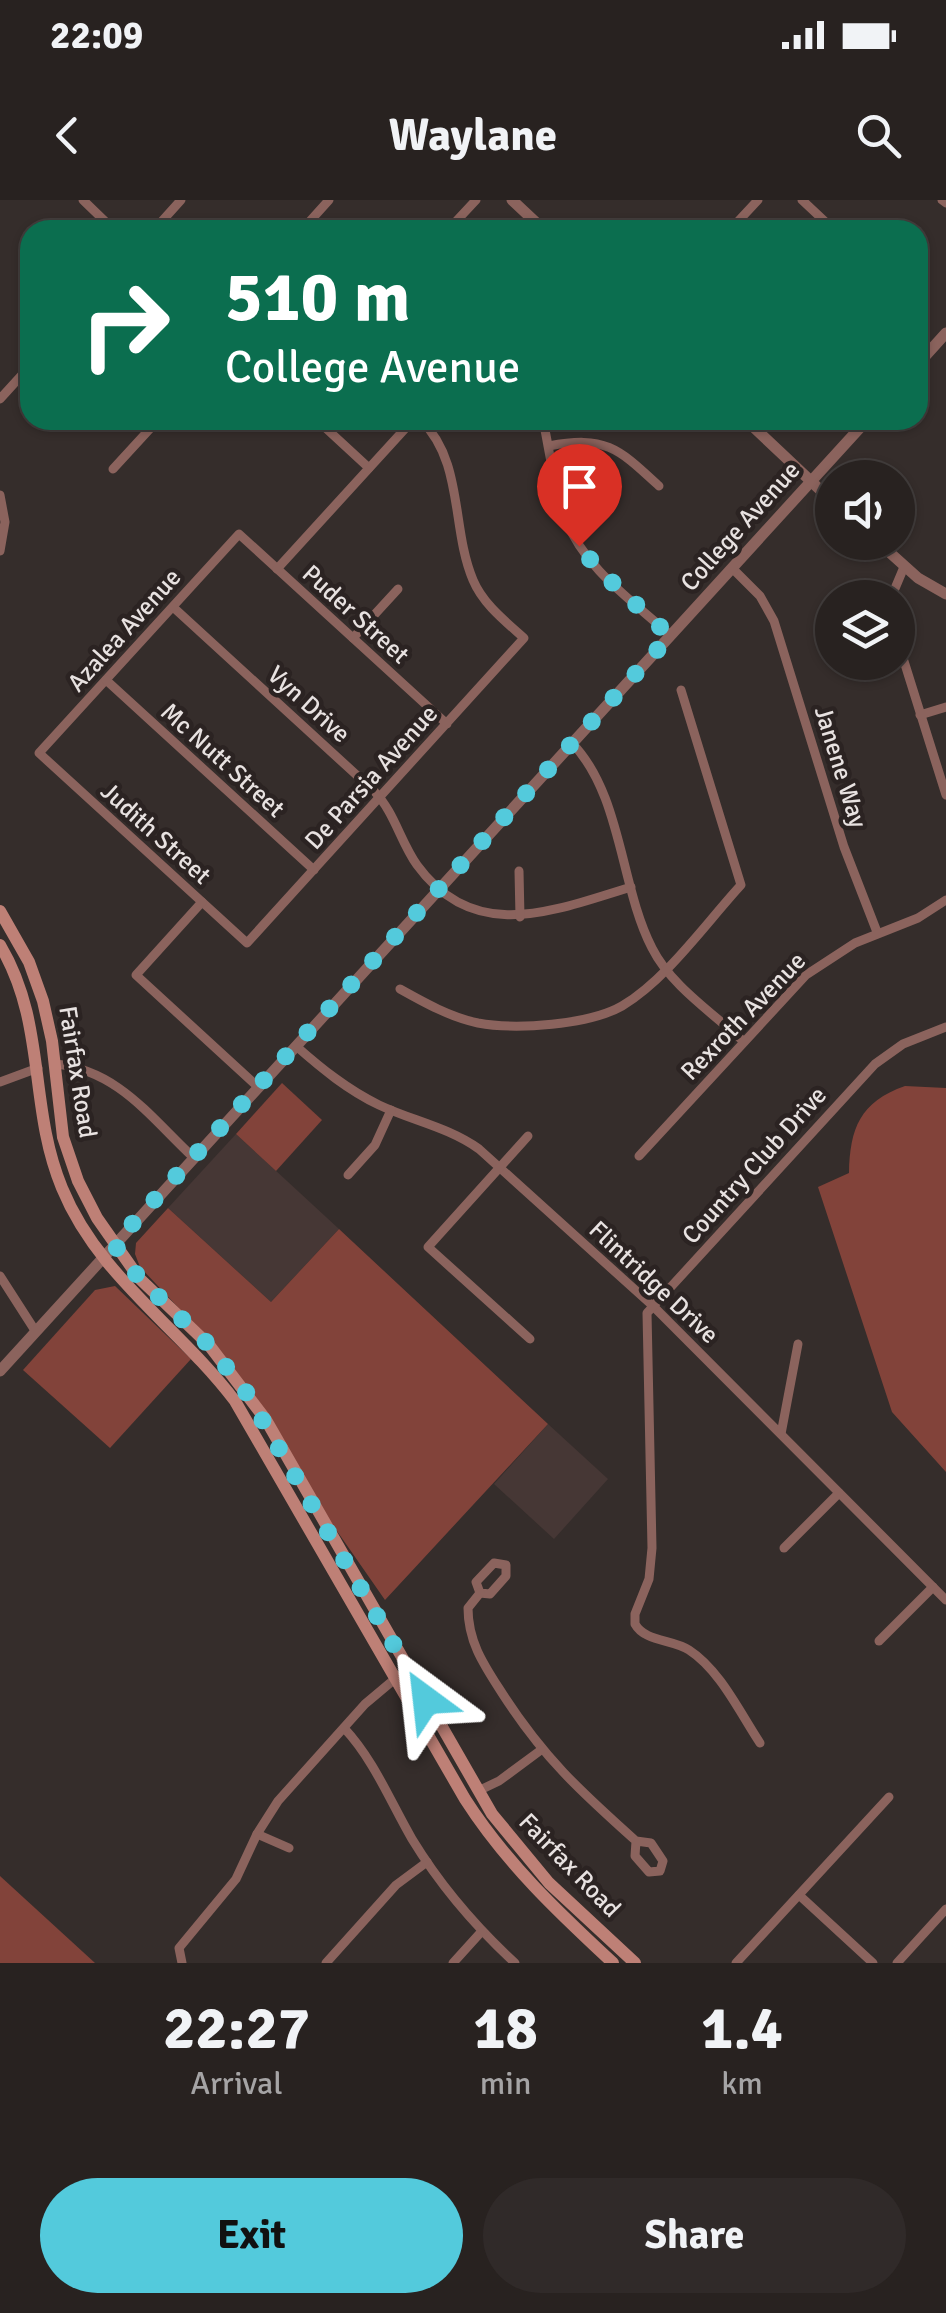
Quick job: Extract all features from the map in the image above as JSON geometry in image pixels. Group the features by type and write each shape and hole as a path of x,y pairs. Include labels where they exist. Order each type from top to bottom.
{"main road":[{"name":"Fairfax Road","path":"0,912 37,981 48,1021 59,1116 71,1162 87,1200 139,1278 208,1344 246,1392 478,1791 530,1863 635,1963"},
{"name":"Fairfax Road","path":"0,945 27,1008 43,1122 71,1209 102,1258 128,1289 198,1355 235,1401 465,1799 496,1845 538,1893 613,1963"},
{"path":"360,1614 376,1620 395,1647"},
{"path":"396,1678 413,1688 444,1733"},
{"path":"426,1730 452,1756 472,1791 478,1791"}],"street":[{"path":"83,200 104,220"},
{"path":"163,220 182,200"},
{"path":"311,220 329,200"},
{"path":"457,220 476,200"},
{"path":"512,200 533,220"},
{"path":"739,220 758,200"},
{"path":"802,200 823,220"},
{"path":"928,353 946,333"},
{"path":"0,398 20,377"},
{"path":"113,469 149,430"},
{"path":"328,430 369,468"},
{"path":"277,569 404,430"},
{"name":"De Parsia Avenue","path":"247,943 524,638 486,602 473,582 446,459 430,430"},
{"path":"545,430 561,505 579,546 600,571 670,636"},
{"path":"757,430 815,485"},
{"name":"College Avenue","path":"0,1371 857,430"},
{"path":"548,446 576,440 609,445 660,486"},
{"path":"0,495 5,522 0,551"},
{"name":"Puder Street","path":"239,534 447,724"},
{"name":"Azalea Avenue","path":"39,753 239,534"},
{"path":"898,560 946,594"},
{"path":"898,580 904,566"},
{"name":"Janene Way","path":"732,568 760,596 774,621 844,847 877,932"},
{"path":"353,638 398,589"},
{"name":"Vyn Drive","path":"172,607 380,797 415,861 440,888"},
{"name":"Mc Nutt Street","path":"106,680 314,870"},
{"path":"909,680 946,794"},
{"path":"400,989 436,1010 479,1023 528,1025 580,1020 620,1007 665,968 742,885 681,690"},
{"path":"920,715 946,707"},
{"path":"572,743 596,776 648,938 665,968 743,1041"},
{"name":"Judith Street","path":"39,753 247,943"},
{"path":"519,871 520,917"},
{"path":"440,888 479,910 520,917 544,914 631,886"},
{"name":"Rexroth Avenue","path":"639,1156 806,975 834,955 877,932 918,918 946,900"},
{"path":"202,902 136,975 258,1087"},
{"name":"Country Club Drive","path":"653,1306 875,1064 904,1044 946,1027"},
{"name":"Flintridge Drive","path":"296,1046 341,1083 391,1110 450,1131 500,1168 653,1306 946,1600"},
{"path":"55,1064 105,1076 194,1158"},
{"path":"0,1082 38,1068"},
{"path":"348,1175 375,1145 391,1110"},
{"path":"528,1136 428,1247 530,1339"},
{"path":"0,1276 36,1332"},
{"path":"653,1306 647,1313 652,1548 650,1580 634,1619 645,1636 684,1647 705,1663 760,1743"},
{"path":"781,1434 798,1344"},
{"path":"784,1548 840,1493"},
{"path":"879,1641 933,1586"},
{"path":"480,1593 468,1608 474,1646 541,1750 580,1793 636,1841"},
{"path":"181,1962 179,1948 229,1889 278,1801 396,1678"},
{"path":"344,1728 361,1746 427,1862 482,1931 515,1963"},
{"path":"478,1791 499,1782 541,1750"},
{"path":"736,1963 889,1797"},
{"path":"257,1834 289,1848"},
{"path":"326,1963 396,1886 427,1862"},
{"path":"799,1895 873,1963"},
{"path":"897,1963 946,1909"},
{"path":"453,1963 482,1931"}],"shaded area":[{"path":"282,1083 322,1120 276,1171 236,1134"},
{"path":"905,1086 946,1088 946,1472 892,1412 818,1187 849,1173 852,1143 860,1119 877,1100"},
{"path":"236,1134 339,1229 271,1302 168,1208"},
{"path":"168,1208 271,1302 339,1229 548,1424 385,1600 190,1320 140,1267 136,1243"},
{"path":"115,1286 191,1359 110,1448 23,1370 95,1290"},
{"path":"548,1424 608,1479 554,1539 494,1484"},
{"path":"0,1876 95,1963 0,1963"}],"route":[{"path":"426,1700 266,1420 208,1344 139,1278 114,1244 670,636 600,571 579,546"}]}
